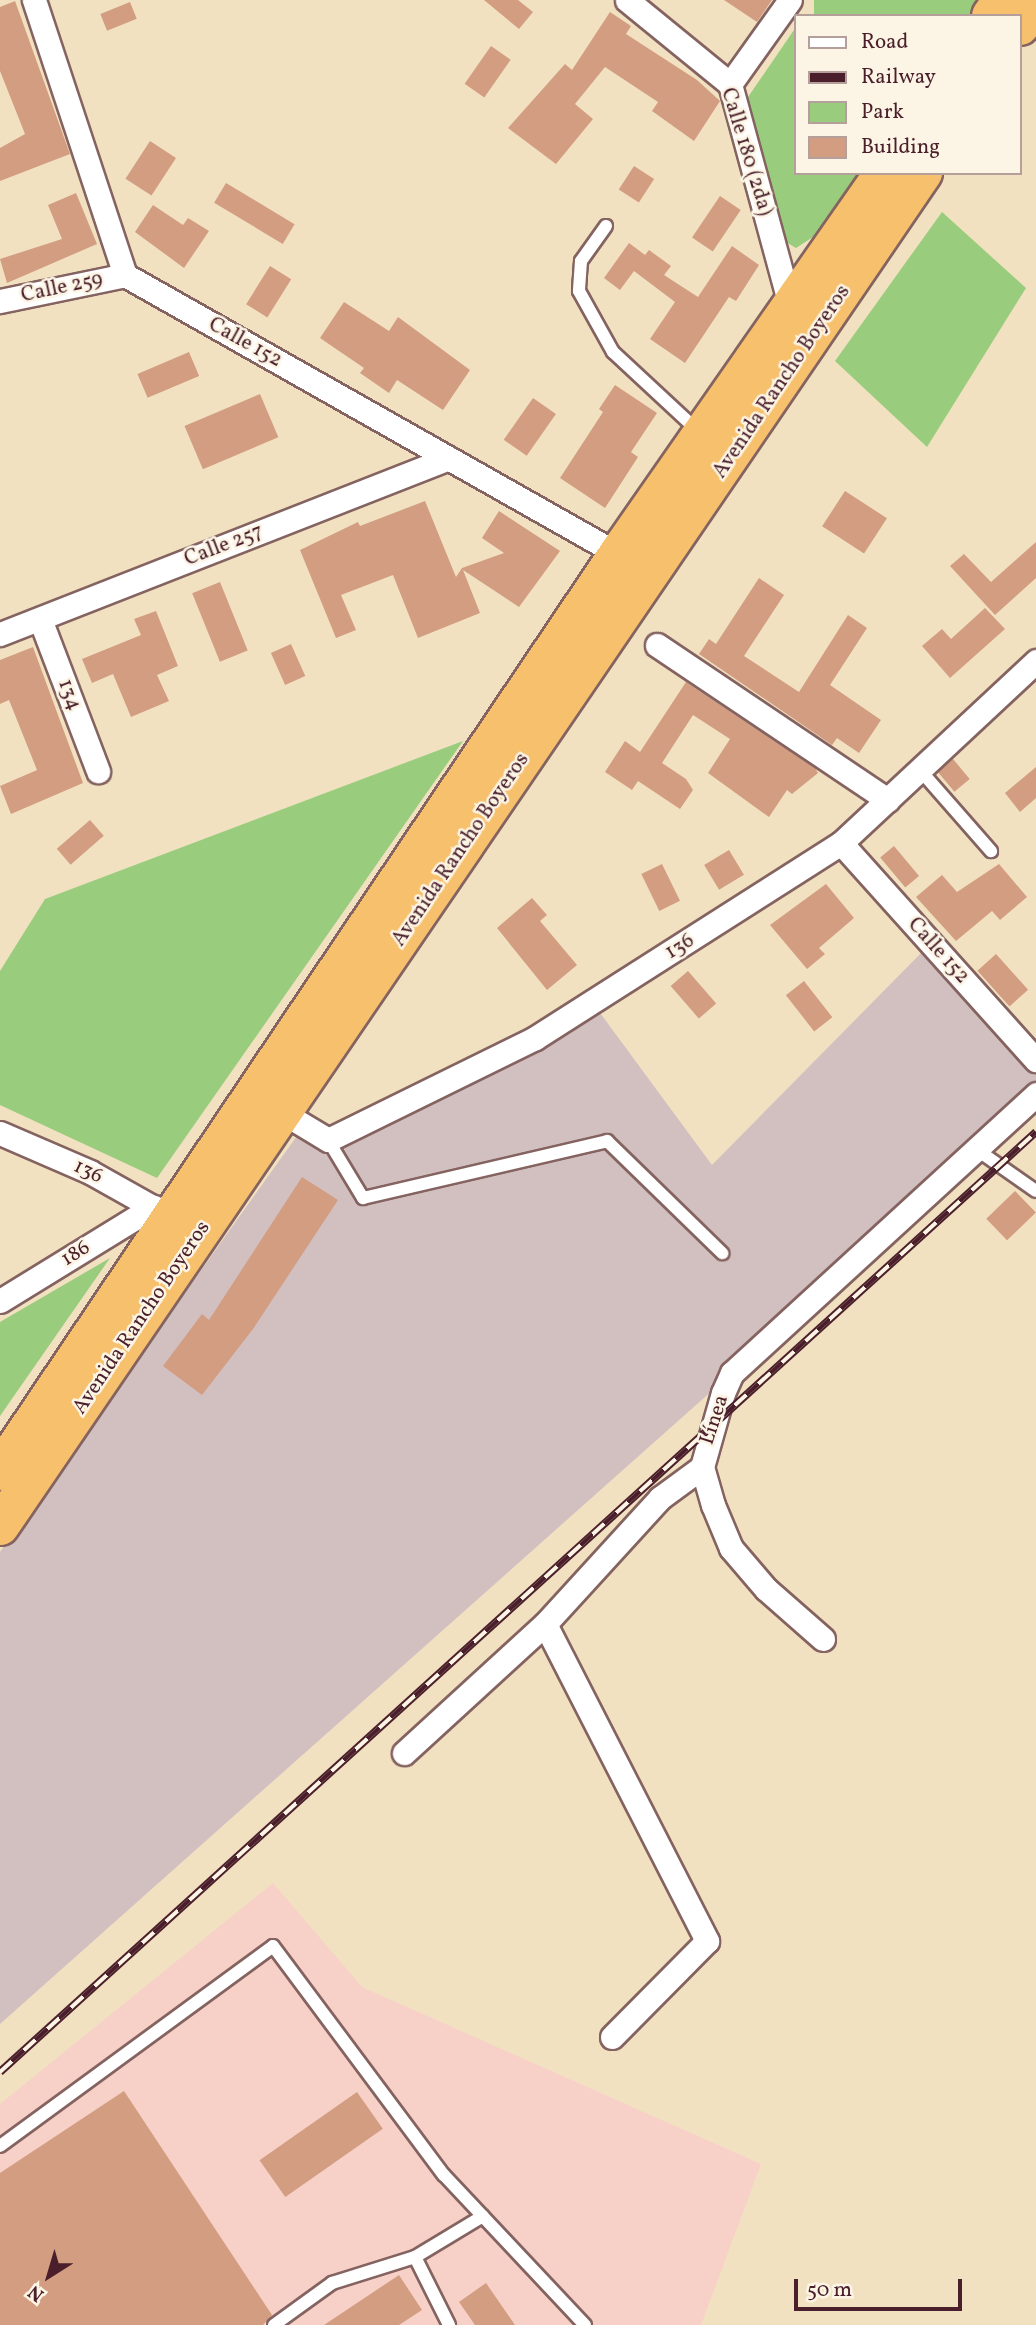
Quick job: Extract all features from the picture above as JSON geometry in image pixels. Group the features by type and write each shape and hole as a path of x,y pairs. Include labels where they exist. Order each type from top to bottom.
{"highway":[{"path":"1022,23 1036,1"},
{"name":"Avenida Rancho Boyeros","path":"790,305 790,311 883,175"},
{"name":"Avenida Rancho Boyeros","path":"0,1526 280,1111 922,175"},
{"name":"Avenida Rancho Boyeros","path":"0,1471 163,1212 790,305"}],"street":[{"path":"34,0 125,275"},
{"name":"Calle 180 (2da)","path":"627,0 730,84 790,305"},
{"path":"730,84 790,0"},
{"name":"Calle 259","path":"0,301 125,275"},
{"name":"Calle 152","path":"125,275 618,554"},
{"name":"Calle 257","path":"0,634 448,458"},
{"name":"134","path":"40,619 98,771"},
{"path":"657,645 888,800"},
{"name":"136","path":"328,1140 535,1038 841,843 1036,661"},
{"name":"Calle 152","path":"841,843 1036,1060"},
{"name":"Línea","path":"404,1753 545,1624 660,1497 702,1467 706,1443 732,1373 1036,1094"},
{"path":"280,1111 328,1140"},
{"name":"136","path":"0,1133 90,1172 163,1212"},
{"name":"186","path":"0,1301 163,1212"},
{"path":"702,1467 731,1548 766,1589 823,1639"},
{"path":"545,1624 707,1941 612,2037"}],"lane":[{"path":"606,226 581,261 579,291 589,313 613,352 702,435"},
{"path":"920,770 991,851"},
{"path":"328,1140 363,1198 607,1141 723,1253"},
{"path":"976,1149 1036,1191"},
{"path":"0,2146 273,1946 444,2175 585,2325"},
{"path":"274,2325 332,2283 415,2257 483,2217"},
{"path":"415,2257 449,2325"}],"shaded area":[{"path":"931,943 1036,1060 1036,1094 732,1373 0,2024 0,1552 304,1126 329,1140 592,1002 712,1165"},
{"path":"273,1883 362,1987 761,2164 701,2325 0,2325 0,2104"}],"green space":[{"path":"814,0 975,0 975,14 814,14"},
{"path":"794,30 794,175 857,175 816,235 796,248 779,238 746,100"},
{"path":"942,212 1026,288 927,447 835,361"},
{"path":"463,741 157,1178 0,1105 0,971 45,899"},
{"path":"110,1258 0,1416 0,1322"}],"building":[{"path":"484,0 518,0 533,12 519,29"},
{"path":"724,0 772,0 757,22"},
{"path":"15,1 70,154 0,181 0,148 25,134 0,71 0,7"},
{"path":"130,2 137,19 107,31 100,14"},
{"path":"610,12 631,26 626,34 697,80 720,101 694,141 652,111 658,102 605,67 575,104 593,119 556,164 508,128 565,64 572,70"},
{"path":"491,46 511,60 484,97 465,84"},
{"path":"150,141 176,158 151,196 125,179"},
{"path":"634,166 654,179 639,203 619,189"},
{"path":"226,183 295,224 283,244 214,203"},
{"path":"76,193 97,244 7,283 0,259 62,239 48,205"},
{"path":"720,196 741,210 713,251 692,237"},
{"path":"153,205 183,225 188,218 209,231 184,268 135,232"},
{"path":"629,243 645,255 649,250 671,266 664,275 698,297 732,246 759,265 736,301 729,297 685,363 650,339 675,302 634,271 620,290 604,278"},
{"path":"270,266 291,279 267,317 246,304"},
{"path":"344,302 389,331 398,317 470,370 443,410 397,380 389,393 360,373 364,368 320,338"},
{"path":"189,352 199,376 148,398 137,374"},
{"path":"615,385 657,413 631,452 638,457 605,508 560,478 603,412 599,409"},
{"path":"260,394 278,437 203,469 185,426"},
{"path":"533,398 556,414 527,456 504,440"},
{"path":"845,491 887,518 864,553 822,526"},
{"path":"425,501 456,577 462,568 504,553 482,538 499,511 560,551 519,607 463,570 480,613 418,638 393,575 341,595 356,630 336,638 300,550 358,522 360,526"},
{"path":"1036,542 1036,578 995,615 950,566 964,554 991,582"},
{"path":"759,578 784,595 744,656 799,692 848,615 867,628 830,685 881,720 859,753 837,738 832,745 699,654 709,639 716,644"},
{"path":"220,582 248,651 220,662 192,593"},
{"path":"985,608 1005,629 950,678 922,646 942,629 951,639"},
{"path":"156,611 178,666 157,675 169,701 131,717 113,674 92,683 82,659 141,635 134,619"},
{"path":"291,644 305,676 285,685 271,653"},
{"path":"33,647 83,783 11,814 0,786 37,770 9,700 0,704 0,660"},
{"path":"686,682 815,768 818,773 792,794 787,790 769,817 708,773 730,739 693,715 662,763 686,779 693,790 680,809 638,781 632,790 605,772 625,741 640,752"},
{"path":"953,759 970,779 954,792 938,772"},
{"path":"1036,767 1036,798 1020,812 1005,793"},
{"path":"90,820 104,836 71,865 57,849"},
{"path":"894,846 919,876 905,887 880,858"},
{"path":"729,850 744,875 719,890 704,865"},
{"path":"662,864 680,901 659,911 641,874"},
{"path":"999,864 1027,897 1000,920 992,911 956,941 916,897 942,875 957,892"},
{"path":"826,884 854,918 819,948 825,954 807,969 770,925"},
{"path":"532,898 547,915 540,921 577,965 547,990 497,928"},
{"path":"996,954 1028,990 1010,1006 977,971"},
{"path":"688,971 716,1003 699,1019 671,986"},
{"path":"804,981 832,1017 814,1031 786,995"},
{"path":"302,1177 338,1200 253,1329 202,1395 163,1366 202,1314 209,1320"},
{"path":"1015,1191 1036,1213 1007,1240 986,1219"},
{"path":"124,2091 272,2315 263,2325 0,2325 0,2173"},
{"path":"357,2092 383,2129 285,2197 260,2160"},
{"path":"399,2275 422,2310 399,2325 324,2325"},
{"path":"486,2283 515,2325 475,2325 459,2302"}],"railway":[{"path":"0,2072 1036,1132"}]}
